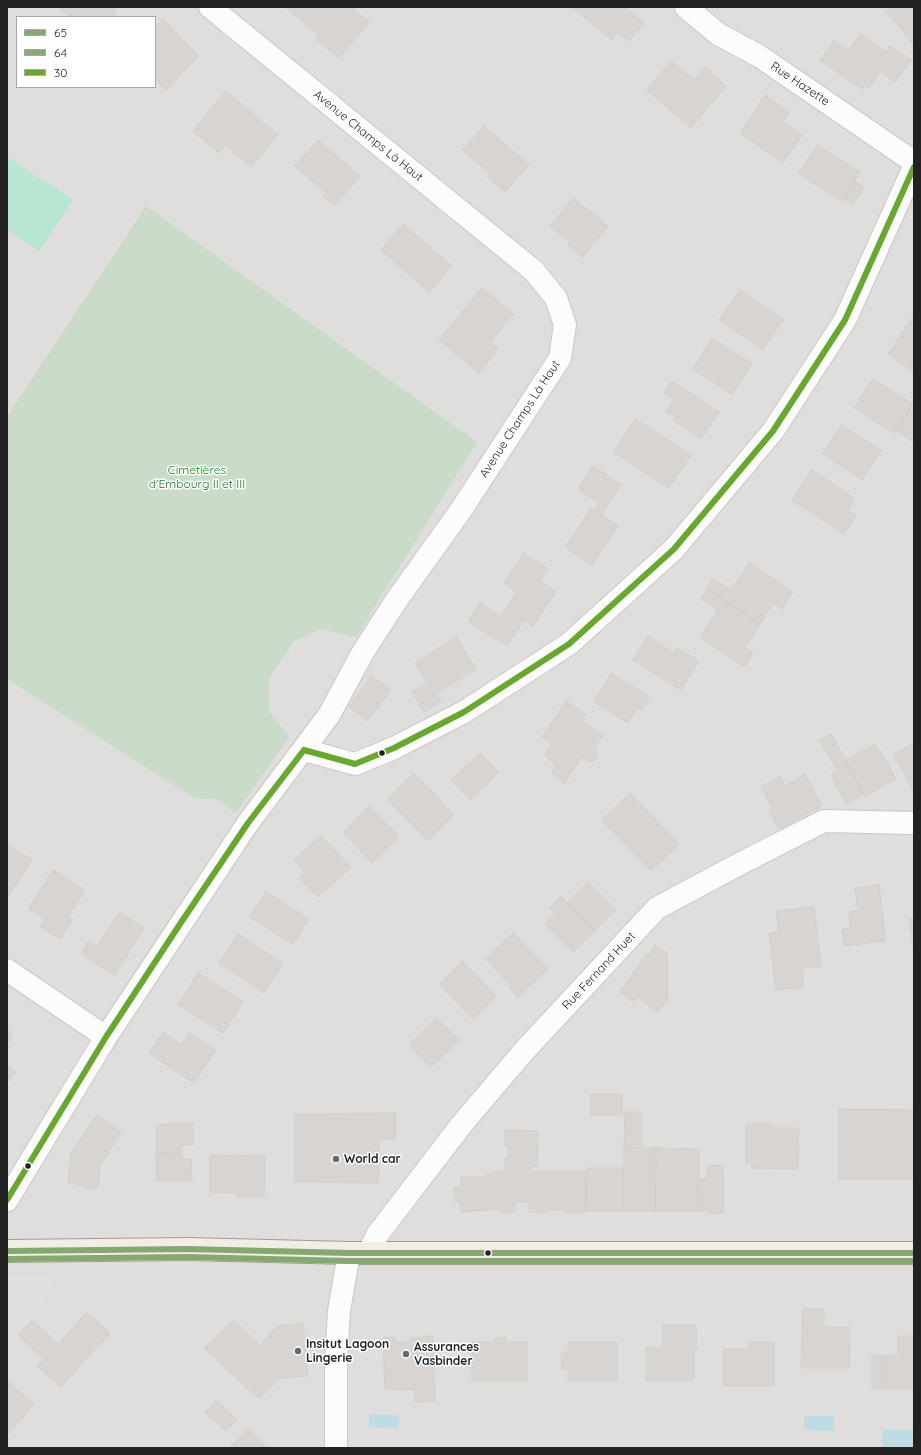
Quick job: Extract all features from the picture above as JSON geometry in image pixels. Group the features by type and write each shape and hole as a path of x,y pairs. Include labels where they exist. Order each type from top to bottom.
{"main road":[{"path":"7,1251 188,1249 359,1253 914,1253"}],"street":[{"name":"Avenue Champs Là Haut","path":"7,1200 106,1036 248,823 329,715 363,652 398,598 461,510 560,358 565,325 556,298 534,271 210,7"},
{"name":"Rue Hazette","path":"686,7 718,34 759,56 914,162"},
{"path":"304,750 355,764 394,748 464,712 569,644 674,549 773,431 845,320 914,166"},
{"name":"Rue Fernand Huet","path":"336,1448 336,1362 339,1311 359,1253 377,1235 462,1124 524,1051 658,908 745,861 824,821 914,823"},
{"path":"7,970 106,1036"}],"shaded area":[{"path":"7,7 914,7 914,1448 7,1448"},
{"path":"7,1275 57,1275 42,1307 9,1345 7,1343"}],"green space":[{"path":"7,157 73,200 39,251 7,230"},
{"name":"Cimetières d'Embourg II et III","path":"146,206 477,442 356,637 321,629 294,641 269,679 269,711 289,737 236,813 216,799 194,798 7,679 7,417"}],"water":[{"path":"370,1414 399,1416 398,1429 369,1427"},
{"path":"804,1416 834,1416 834,1431 804,1430"},
{"path":"882,1429 914,1430 914,1447 882,1447"}],"building":[{"path":"58,7 113,7 117,11 113,16 69,16"},
{"path":"289,7 351,7 369,22 339,58 316,39 319,35 287,9"},
{"path":"572,7 624,7 644,23 629,41 618,32 612,40"},
{"path":"892,7 914,7 914,46 887,11"},
{"path":"163,19 199,56 166,90 156,81 156,26"},
{"path":"860,34 886,52 890,46 911,60 896,82 880,71 869,88 864,85 862,89 820,60 834,40 849,51"},
{"path":"671,61 694,80 705,67 726,86 691,128 647,90"},
{"path":"226,91 278,135 251,167 225,145 219,153 193,131"},
{"path":"765,95 789,112 783,122 802,135 783,163 740,133"},
{"path":"484,126 529,165 505,192 487,177 490,174 463,150"},
{"path":"318,140 360,176 334,206 323,196 326,193 295,166"},
{"path":"817,145 860,172 842,201 798,174"},
{"path":"854,181 864,187 853,204 844,198"},
{"path":"573,198 608,226 582,257 568,245 570,242 550,226"},
{"path":"403,224 452,266 429,292 381,250"},
{"path":"482,288 513,314 490,342 498,349 479,373 439,340"},
{"path":"740,290 783,320 763,349 719,320"},
{"path":"914,315 914,325 909,322"},
{"path":"909,322 914,325 914,372 888,354"},
{"path":"712,338 752,364 732,394 693,369"},
{"path":"873,379 913,404 894,433 854,408"},
{"path":"672,381 719,412 701,439 673,420 675,417 666,412 674,400 664,393"},
{"path":"913,404 914,405 914,442 896,431"},
{"path":"635,419 691,455 669,488 614,452"},
{"path":"841,425 881,450 862,480 823,454"},
{"path":"593,466 621,484 601,515 618,526 592,565 565,547 591,508 595,510 600,503 578,489"},
{"path":"812,470 855,499 848,511 856,516 844,534 792,500"},
{"path":"524,553 548,569 540,581 556,592 533,626 524,620 507,646 468,621 480,603 500,617 517,592 504,583"},
{"path":"749,563 793,592 782,609 773,603 760,624 707,589 713,579 731,590"},
{"path":"707,589 760,624 745,647 753,653 744,667 700,637 718,610 701,599"},
{"path":"648,636 674,653 677,648 699,661 681,690 633,660"},
{"path":"456,637 476,669 436,694 441,701 424,712 412,692 427,683 415,663"},
{"path":"611,673 649,697 642,710 637,707 628,723 594,702"},
{"path":"371,676 391,690 368,721 349,707"},
{"path":"566,701 585,714 580,721 603,735 595,747 597,756 594,761 587,761 582,757 564,784 551,771 556,766 545,755 552,742 542,737"},
{"path":"831,734 864,794 846,804 831,775 838,772 820,740"},
{"path":"875,744 896,779 865,796 845,760"},
{"path":"913,744 914,745 914,791 894,754"},
{"path":"480,753 499,772 470,800 451,780"},
{"path":"414,773 454,815 428,841 387,799"},
{"path":"805,774 822,806 779,829 769,811 773,809 761,787 780,776 785,786"},
{"path":"630,793 679,844 651,871 602,820"},
{"path":"369,806 399,837 372,863 343,832"},
{"path":"321,835 351,867 318,897 299,877 305,872 294,860"},
{"path":"7,844 32,860 7,898"},
{"path":"53,870 85,890 68,917 73,919 60,939 40,927 45,919 28,909"},
{"path":"588,882 616,910 595,931 567,903"},
{"path":"879,885 886,941 844,946 842,929 851,928 849,912 858,911 855,888"},
{"path":"266,892 309,919 293,944 250,917"},
{"path":"561,896 595,931 573,952 545,924 555,914 549,908"},
{"path":"814,907 821,966 802,968 804,987 776,990 769,933 779,932 776,911"},
{"path":"119,912 144,928 115,975 81,954 88,941 97,947"},
{"path":"909,919 914,919 914,954"},
{"path":"513,933 548,969 518,997 509,988 511,986 486,959"},
{"path":"238,934 283,964 264,993 219,963"},
{"path":"655,945 667,953 668,1000 658,1012 639,998 632,1001 620,992 646,954 649,955"},
{"path":"463,961 496,996 473,1019 439,984"},
{"path":"198,973 243,1002 223,1033 178,1004"},
{"path":"436,1018 459,1040 431,1067 409,1045"},
{"path":"7,1030 13,1034 7,1044"},
{"path":"163,1032 181,1045 189,1033 216,1050 194,1083 149,1053"},
{"path":"7,1066 15,1072 7,1083"},
{"path":"591,1094 622,1094 622,1115 591,1115"},
{"path":"839,1109 914,1110 914,1179 839,1179"},
{"path":"625,1112 642,1112 642,1148 624,1148"},
{"path":"396,1113 396,1139 379,1139 379,1183 295,1182 295,1114"},
{"path":"97,1115 121,1132 100,1166 98,1188 84,1188 85,1185 68,1183 71,1153"},
{"path":"193,1123 193,1145 181,1145 181,1152 156,1153 157,1125"},
{"path":"746,1124 774,1124 775,1128 799,1128 798,1169 751,1168 752,1164 746,1163"},
{"path":"505,1130 538,1131 537,1166 530,1166 530,1172 586,1172 585,1212 544,1210 545,1212 529,1212 529,1202 516,1202 515,1212 499,1212 500,1209 460,1212 460,1201 454,1201 454,1188 460,1188 461,1177 486,1177 486,1175 492,1172 505,1170 505,1158 508,1158 508,1146 505,1145"},
{"path":"624,1148 656,1148 655,1211 624,1211"},
{"path":"656,1148 699,1149 698,1211 655,1211"},
{"path":"181,1152 181,1159 191,1159 192,1181 156,1181 156,1153"},
{"path":"210,1155 265,1156 264,1197 236,1197 236,1193 210,1192"},
{"path":"723,1165 724,1213 708,1214 708,1211 698,1211 699,1179 707,1179 707,1166"},
{"path":"587,1168 624,1168 624,1211 586,1211"},
{"path":"803,1308 824,1309 824,1327 850,1327 849,1368 801,1368"},
{"path":"87,1312 110,1333 61,1387 37,1366 44,1359 18,1335 32,1320 58,1344"},
{"path":"234,1320 260,1346 277,1326 303,1323 308,1376 280,1378 259,1399 204,1348"},
{"path":"663,1325 696,1325 697,1349 694,1349 694,1380 646,1380 646,1348 663,1348"},
{"path":"433,1336 435,1401 415,1402 415,1390 385,1389 383,1337 395,1338 396,1342 407,1342 410,1338"},
{"path":"898,1336 914,1336 914,1389 882,1389 882,1356 898,1356"},
{"path":"505,1337 506,1342 527,1342 527,1381 472,1381 472,1342 495,1342 495,1338"},
{"path":"568,1342 617,1342 617,1380 568,1380 568,1369 562,1369 561,1352 568,1352"},
{"path":"749,1342 774,1342 774,1386 723,1386 723,1349 750,1349"},
{"path":"872,1356 882,1356 882,1388 872,1388"},
{"path":"7,1380 34,1405 7,1435"},
{"path":"216,1400 237,1420 226,1431 205,1412"},
{"path":"248,1429 268,1448 230,1448"}],"transit line":[{"name":"30","path":"304,750 355,764 394,748 464,712 569,644 674,549 773,431 845,320 914,167"},
{"name":"30","path":"7,1200 106,1037 180,924 248,823 304,750"},
{"name":"65","path":"7,1251 188,1249 349,1253 914,1253"},
{"name":"64","path":"7,1259 188,1257 349,1261 914,1261"}],"place":[{"name":"World car","path":"336,1159"},
{"name":"Insitut Lagoon Lingerie","path":"298,1351"},
{"name":"Assurances Vasbinder","path":"406,1354"}]}
